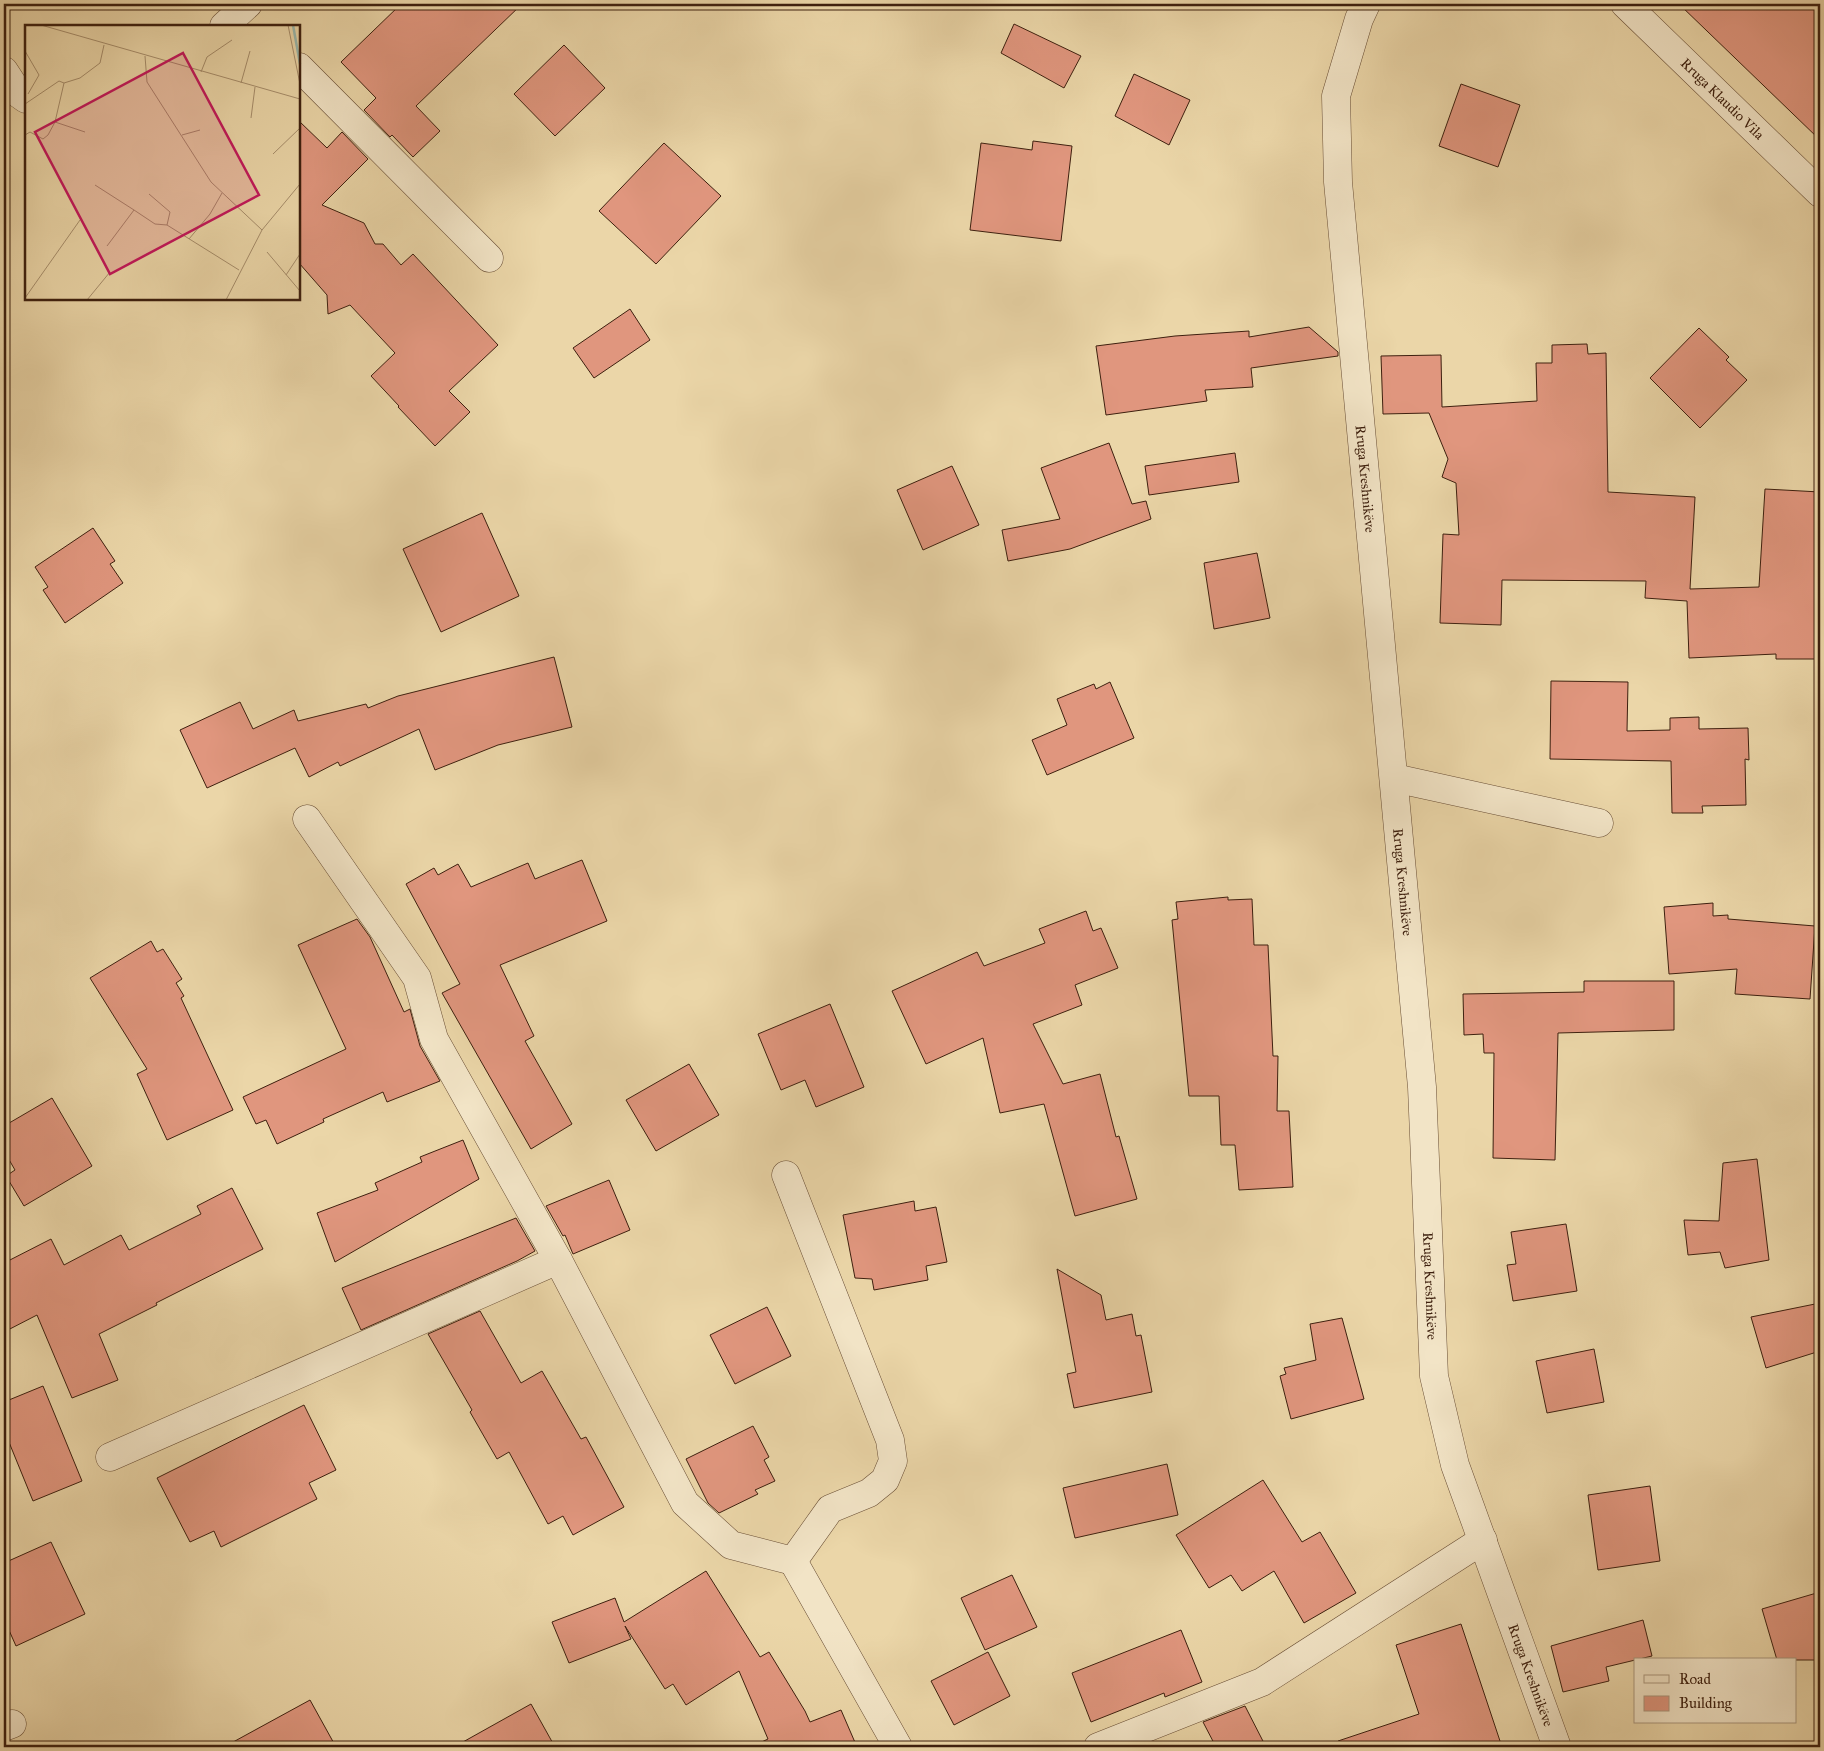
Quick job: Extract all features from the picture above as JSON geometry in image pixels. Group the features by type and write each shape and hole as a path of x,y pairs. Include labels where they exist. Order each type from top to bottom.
{"street":[{"name":"Rruga Kreshnikëve","path":"1366,4 1359,19 1336,96 1338,182 1422,1087 1434,1376 1455,1464 1557,1747"},
{"name":"Rruga Klaudio Vila","path":"1625,4 1820,193"},
{"path":"300,69 489,258"},
{"path":"4,71 19,94 25,98"},
{"path":"1394,778 1599,822"},
{"path":"307,819 417,978 434,1039 558,1260 685,1503 730,1545 793,1562 898,1747"},
{"path":"786,1176 890,1440 893,1461 885,1480 869,1493 830,1510 793,1562"},
{"path":"110,1457 558,1260"},
{"path":"1098,1747 1262,1682 1483,1540"}],"building":[{"path":"401,4 522,4 416,106 440,131 413,157 364,110 376,98 341,62"},
{"path":"1679,4 1820,4 1820,140"},
{"path":"1014,24 1081,56 1064,88 1001,53"},
{"path":"564,45 605,88 555,136 514,94"},
{"path":"1134,74 1190,100 1169,145 1115,116"},
{"path":"1461,84 1520,105 1498,167 1439,146"},
{"path":"300,122 327,148 342,132 368,159 322,205 364,223 375,244 383,244 401,265 413,254 498,345 449,391 470,412 435,446 371,376 395,353 350,305 328,314 327,295 300,264"},
{"path":"1033,141 1072,146 1061,241 970,230 981,143 1032,150"},
{"path":"664,143 721,196 656,264 599,211"},
{"path":"630,309 650,340 594,378 573,348"},
{"path":"1309,327 1338,352 1338,356 1251,368 1253,387 1205,390 1207,401 1106,415 1096,346 1175,336 1249,331 1249,337"},
{"path":"1699,328 1729,357 1726,360 1747,380 1700,428 1650,378"},
{"path":"1587,344 1588,354 1606,353 1608,492 1695,497 1690,589 1759,587 1765,489 1820,492 1820,659 1776,659 1776,654 1689,658 1687,601 1645,598 1646,581 1502,580 1501,625 1440,623 1443,534 1459,535 1456,483 1442,477 1448,459 1429,413 1383,414 1381,356 1441,355 1442,407 1537,401 1536,363 1552,363 1552,345"},
{"path":"1109,443 1132,504 1146,501 1151,519 1070,549 1008,561 1002,530 1060,519 1041,468"},
{"path":"1235,453 1239,482 1149,495 1145,466"},
{"path":"952,466 979,525 923,550 897,490"},
{"path":"482,513 519,596 441,632 403,549"},
{"path":"93,528 115,561 110,564 123,583 65,623 43,590 48,587 35,567"},
{"path":"1257,553 1270,618 1214,629 1204,563"},
{"path":"554,657 572,727 498,745 435,770 419,729 340,766 338,762 309,777 295,748 207,788 180,730 240,702 253,729 294,710 298,721 366,704 368,708 398,696"},
{"path":"1551,681 1628,682 1627,731 1670,730 1670,718 1699,717 1699,729 1748,728 1749,760 1745,759 1746,805 1702,806 1703,813 1672,813 1671,761 1550,759"},
{"path":"1110,682 1134,738 1047,775 1032,740 1067,725 1057,699 1094,684 1096,689"},
{"path":"582,860 607,921 500,965 534,1036 525,1041 572,1124 531,1149 442,993 460,984 406,884 434,868 438,875 458,864 471,887 528,863 535,879"},
{"path":"1228,897 1228,900 1252,899 1254,945 1268,945 1273,1056 1278,1056 1277,1111 1289,1111 1293,1187 1239,1190 1235,1145 1221,1145 1219,1096 1189,1096 1172,920 1178,919 1176,902"},
{"path":"1713,903 1713,916 1728,915 1728,919 1815,926 1810,999 1735,994 1737,969 1669,974 1664,907"},
{"path":"1086,911 1093,931 1101,928 1118,968 1075,985 1082,1005 1033,1024 1063,1084 1100,1074 1116,1137 1119,1136 1137,1199 1075,1216 1044,1104 1000,1113 983,1038 926,1064 892,991 977,952 984,966 1045,943 1039,929"},
{"path":"357,919 370,937 404,1012 410,1009 420,1046 440,1081 387,1102 383,1092 323,1119 324,1122 277,1144 266,1120 256,1124 243,1097 346,1049 298,945"},
{"path":"151,941 157,952 163,949 182,979 176,983 184,996 181,998 233,1110 167,1140 137,1074 147,1069 90,978"},
{"path":"1584,981 1674,981 1674,1030 1558,1033 1555,1160 1493,1158 1494,1053 1484,1053 1483,1034 1464,1035 1463,994 1584,992"},
{"path":"830,1004 864,1087 816,1107 805,1080 781,1090 758,1034"},
{"path":"689,1064 719,1115 656,1151 626,1100"},
{"path":"52,1098 92,1166 24,1206 6,1176 15,1170 4,1151 4,1126"},
{"path":"463,1140 479,1179 335,1262 317,1213 378,1190 375,1183 422,1162 420,1157"},
{"path":"1757,1159 1769,1260 1725,1268 1720,1252 1688,1255 1684,1220 1719,1221 1723,1163"},
{"path":"609,1180 630,1230 573,1254 565,1235 563,1236 546,1206"},
{"path":"232,1188 263,1249 99,1334 118,1380 72,1398 37,1315 4,1332 4,1263 51,1239 64,1265 121,1235 129,1250 201,1214 197,1206"},
{"path":"914,1201 915,1211 936,1207 947,1262 926,1266 928,1280 874,1290 872,1279 855,1278 843,1215"},
{"path":"516,1218 535,1251 517,1261 361,1330 342,1288"},
{"path":"1566,1224 1577,1291 1513,1301 1507,1265 1516,1264 1511,1232"},
{"path":"1057,1269 1101,1295 1106,1320 1132,1314 1136,1336 1141,1335 1152,1392 1074,1408 1067,1374 1076,1372"},
{"path":"1820,1303 1820,1351 1766,1368 1751,1317"},
{"path":"767,1307 791,1356 735,1384 710,1335"},
{"path":"480,1311 521,1383 542,1371 581,1439 586,1437 624,1507 573,1535 563,1516 548,1524 509,1452 497,1459 470,1412 472,1410 428,1334"},
{"path":"1342,1318 1364,1399 1291,1419 1280,1376 1286,1374 1284,1368 1316,1360 1310,1324"},
{"path":"1594,1349 1604,1402 1547,1413 1536,1361"},
{"path":"43,1386 82,1481 33,1501 4,1430 4,1402"},
{"path":"304,1405 336,1470 309,1483 317,1499 221,1547 214,1531 190,1542 157,1478"},
{"path":"753,1426 769,1457 764,1460 775,1481 755,1490 758,1494 719,1513 708,1503 686,1459"},
{"path":"1167,1464 1178,1515 1075,1538 1063,1488"},
{"path":"1263,1480 1302,1542 1320,1532 1356,1593 1304,1623 1274,1571 1242,1591 1231,1575 1209,1588 1176,1535"},
{"path":"1650,1486 1660,1561 1598,1570 1588,1495"},
{"path":"51,1542 85,1614 16,1646 4,1619 4,1563"},
{"path":"706,1571 760,1657 769,1652 810,1722 841,1710 857,1747 751,1747 768,1739 739,1671 686,1705 673,1684 665,1689 625,1626 631,1639 569,1663 552,1622 615,1598 624,1622"},
{"path":"1012,1575 1037,1627 985,1650 961,1598"},
{"path":"1820,1592 1820,1660 1776,1658 1762,1609"},
{"path":"1643,1620 1652,1656 1634,1658 1634,1660 1606,1667 1609,1681 1563,1692 1551,1646"},
{"path":"1461,1624 1502,1747 1339,1747 1338,1741 1419,1714 1396,1645"},
{"path":"1181,1630 1202,1682 1165,1697 1164,1693 1091,1722 1072,1673"},
{"path":"988,1652 1010,1696 954,1725 931,1681"},
{"path":"310,1700 336,1747 224,1747"},
{"path":"531,1704 555,1747 454,1747"},
{"path":"1245,1706 1266,1747 1216,1747 1203,1722"}]}
